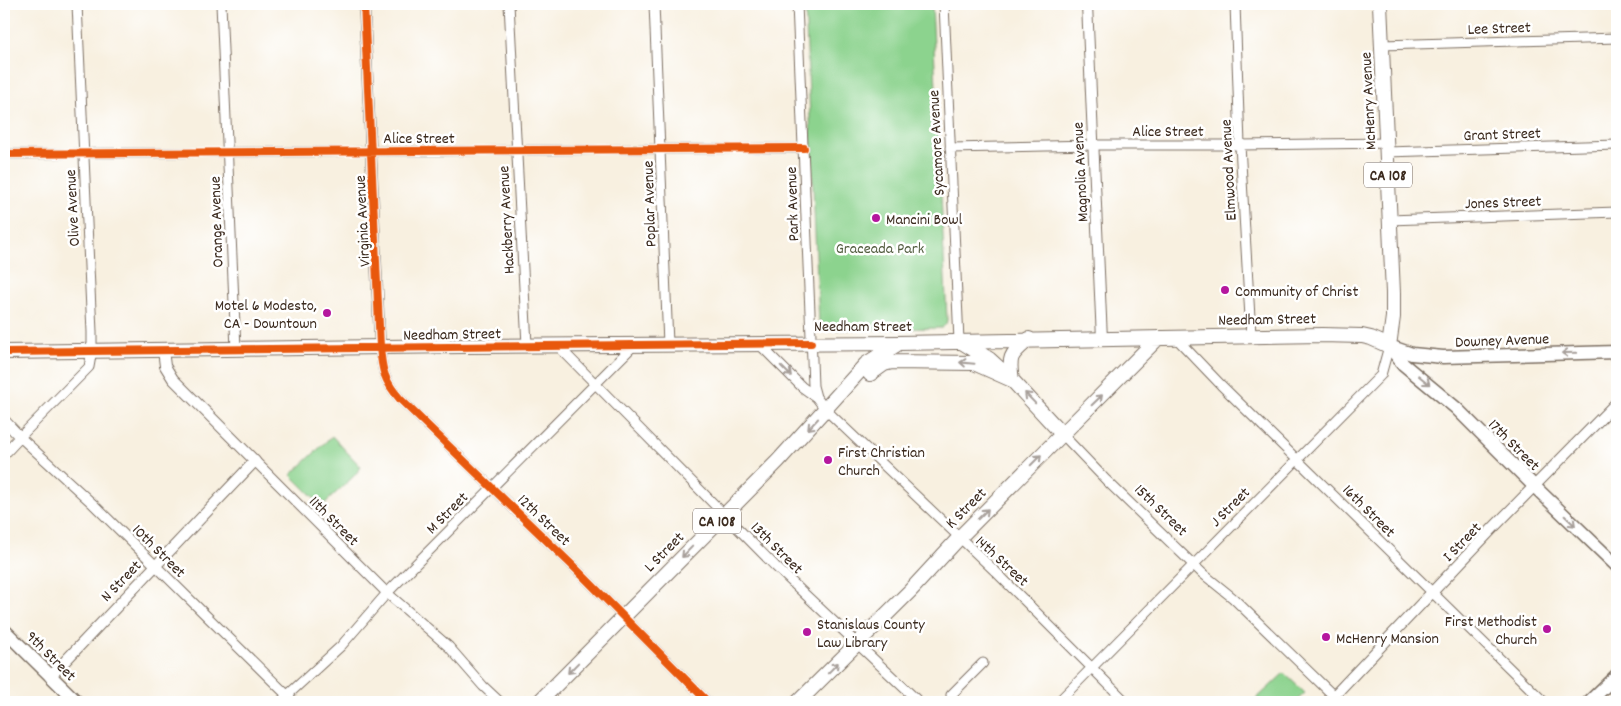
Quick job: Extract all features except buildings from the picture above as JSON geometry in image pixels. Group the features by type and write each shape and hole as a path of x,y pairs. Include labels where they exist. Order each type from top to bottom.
{"main road":[{"name":"McHenry Avenue","path":"1380,4 1393,317 1389,346"},
{"name":"Needham Street","path":"4,352 527,345 899,343 1251,335 1362,336 1389,346"},
{"name":"K Street","path":"798,702 910,591 959,538 1158,338"},
{"path":"1012,380 1009,364 1011,357 1029,339"},
{"name":"15th Street","path":"959,341 989,359 1012,380 1062,434"},
{"name":"L Street","path":"539,702 778,461 866,364 899,343"},
{"name":"Downey Avenue","path":"1389,346 1412,354 1443,357 1617,352"},
{"name":"17th Street","path":"1389,346 1403,364 1456,408 1617,566"},
{"path":"852,381 865,377 884,364 902,361 974,363 1012,380"},
{"name":"9th Street","path":"4,630 77,702"},
{"path":"1589,702 1617,675"}],"street":[{"name":"Olive Avenue","path":"77,4 92,350"},
{"name":"Orange Avenue","path":"221,4 236,348"},
{"name":"Virginia Avenue","path":"364,4 380,347"},
{"name":"Hackberry Avenue","path":"509,4 527,345"},
{"name":"Poplar Avenue","path":"654,4 668,344"},
{"name":"Park Avenue","path":"798,4 811,343"},
{"name":"Sycamore Avenue","path":"944,4 959,341"},
{"name":"Magnolia Avenue","path":"1087,4 1102,339"},
{"name":"Elmwood Avenue","path":"1235,4 1240,145 1251,335"},
{"name":"Lee Street","path":"1382,45 1617,38"},
{"name":"Alice Street","path":"950,148 1093,145 1387,147"},
{"name":"Grant Street","path":"1387,147 1617,145"},
{"name":"Alice Street","path":"4,154 804,148"},
{"name":"Jones Street","path":"1389,220 1617,212"},
{"name":"16th Street","path":"1176,338 1220,385 1544,702"},
{"name":"14th Street","path":"758,343 802,388 816,397 826,410 1126,702"},
{"name":"14th Street","path":"811,343 813,386 816,397"},
{"name":"13th Street","path":"557,345 775,566 919,702"},
{"name":"M Street","path":"280,702 341,646 387,593 634,345"},
{"name":"J Street","path":"1058,702 1296,458 1380,375 1387,359 1389,346"},
{"name":"12th Street","path":"380,347 383,372 392,390 591,583 708,702"},
{"path":"4,454 89,367 92,350"},
{"name":"11th Street","path":"164,350 165,366 173,379 387,593 449,647 483,686 500,702"},
{"name":"I Street","path":"1334,700 1433,592 1617,402"},
{"name":"10th Street","path":"4,420 93,504 294,702"},
{"name":"15th Street","path":"1062,434 1106,480 1193,564 1233,598 1334,700"},
{"name":"N Street","path":"50,677 255,462"},
{"path":"954,702 950,695 983,663"}],"green space":[{"name":"Graceada Park","path":"805,4 932,4 947,320 942,328 827,330 819,324"},
{"path":"332,436 361,467 322,506 291,475"},
{"path":"1284,673 1305,693 1295,702 1253,702"}],"cycle path":[{"path":"364,4 380,347 387,381 400,399 574,567 708,702"},
{"path":"4,154 804,148"},
{"path":"4,352 811,343"}],"place":[{"name":"Mancini Bowl","path":"876,218"},
{"name":"Community of Christ","path":"1225,290"},
{"name":"Motel 6 Modesto, CA - Downtown","path":"327,313"},
{"name":"First Christian Church","path":"828,460"},
{"name":"First Methodist Church","path":"1547,629"},
{"name":"Stanislaus County Law Library","path":"807,632"},
{"name":"McHenry Mansion","path":"1326,637"}]}
